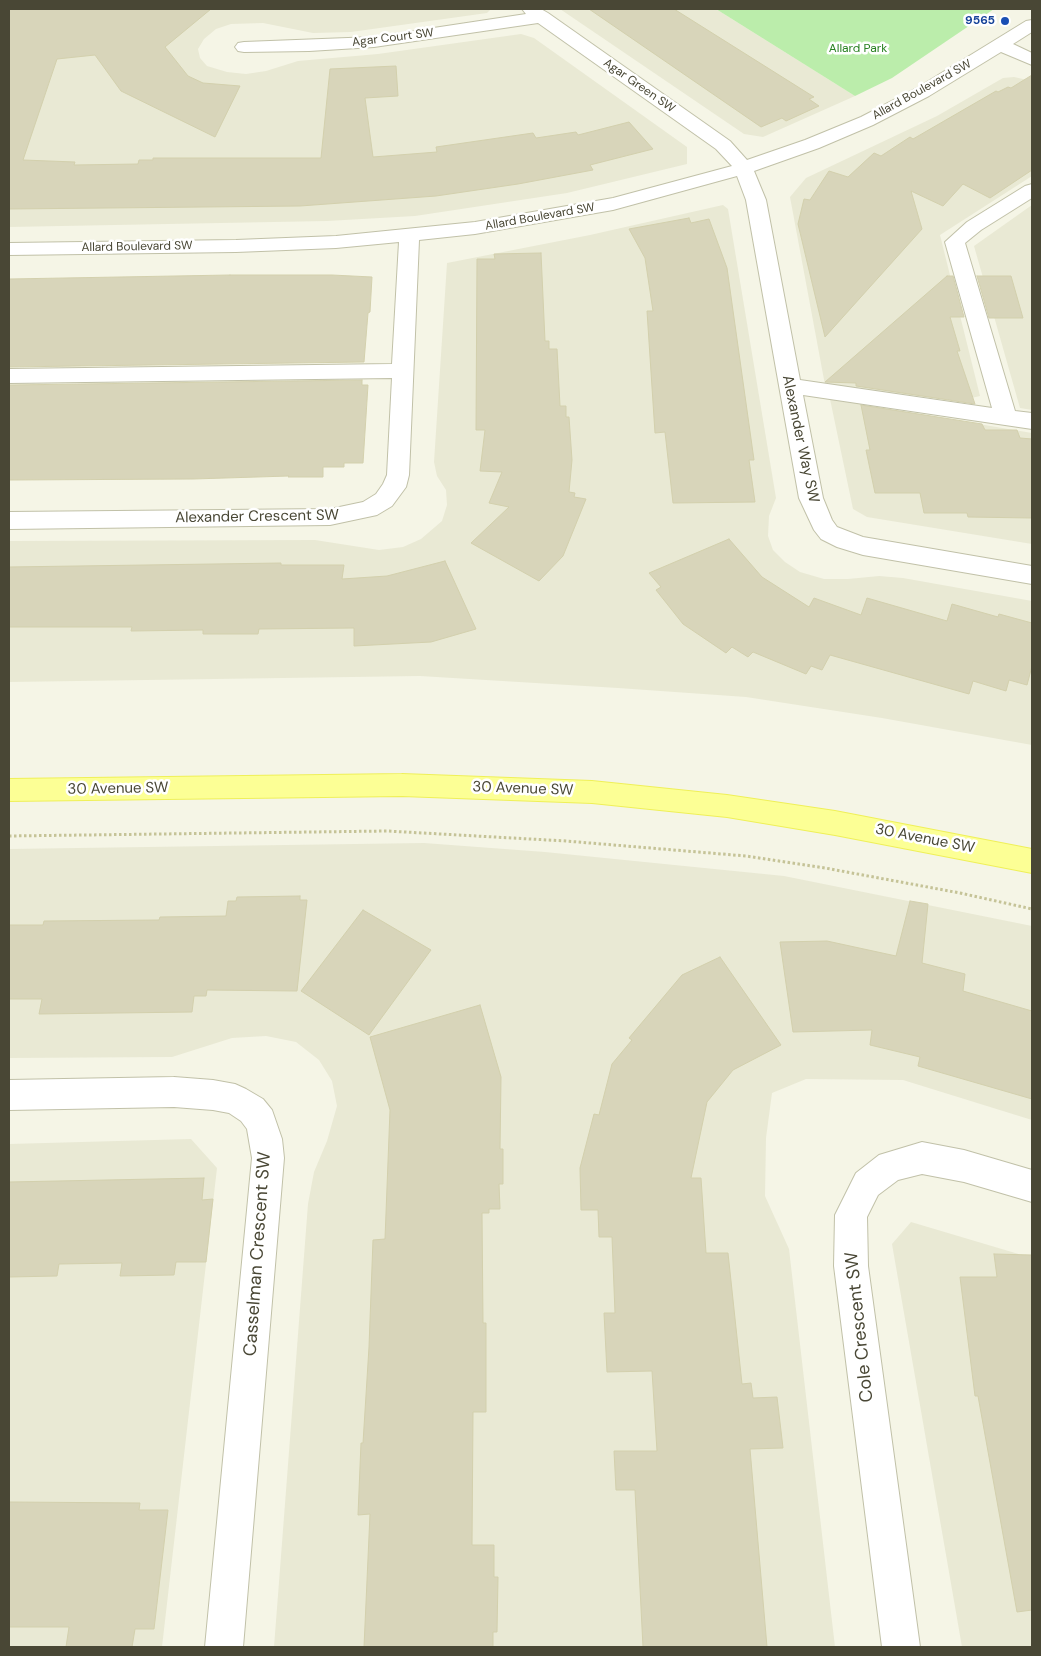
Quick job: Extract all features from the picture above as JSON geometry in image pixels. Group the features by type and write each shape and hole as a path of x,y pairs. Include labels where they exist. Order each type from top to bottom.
{"main road":[{"name":"30 Avenue SW","path":"9,790 402,784 592,792 727,806 836,823 1032,860"}],"street":[{"name":"Agar Court SW","path":"244,47 374,42 536,13"},
{"name":"Agar Green SW","path":"536,13 723,145 744,168"},
{"name":"Allard Boulevard SW","path":"9,249 295,245 409,236 516,222 588,209 669,190 744,168 812,144 867,121 923,92 1032,24"},
{"path":"1000,45 1032,60"},
{"name":"Alexander Way SW","path":"744,168 756,200 811,498 822,524 830,533 845,541 863,546 1032,575"},
{"path":"1005,416 955,242 974,226 1032,190"},
{"name":"Alexander Crescent SW","path":"9,521 330,517 369,509 384,500 394,487 398,475 409,236"},
{"path":"9,376 404,371"},
{"path":"789,386 1032,421"},
{"name":"Casselman Crescent SW","path":"9,1095 174,1092 213,1095 235,1099 252,1110 261,1121 266,1139 268,1158 224,1647"},
{"name":"Cole Crescent SW","path":"900,1647 851,1266 851,1215 867,1184 890,1166 922,1158 964,1166 1032,1186"}],"path":[{"path":"9,836 387,831 566,841 746,856 942,889 1032,910"}],"shaded area":[{"path":"9,9 491,9 487,13 351,32 313,33 263,23 231,24 216,29 204,39 198,49 200,58 207,66 227,72 246,74 266,71 298,61 378,54 521,34 534,38 687,147 687,164 567,193 415,216 327,221 9,227"},
{"path":"560,9 716,9 855,96 763,137 744,134"},
{"path":"1014,77 1032,81 1032,176 940,235 980,396 958,401 825,385 790,197 806,178 937,116 1003,78"},
{"path":"723,205 728,209 776,498 769,516 768,536 773,550 785,562 800,572 824,579 879,576 903,578 1032,601 1032,745 882,718 746,697 618,688 420,676 9,682 9,541 315,540 379,550 403,547 421,539 442,521 447,505 446,490 437,476 434,462 447,263 590,235"},
{"path":"1032,205 1032,410 1020,408 974,246"},
{"path":"830,399 1032,433 1032,544 867,517 853,509"},
{"path":"424,843 545,852 784,876 1032,926 1032,1120 903,1080 806,1079 772,1093 766,1138 765,1196 789,1249 835,1647 274,1647 308,1204 314,1172 327,1141 337,1106 332,1081 319,1060 296,1042 266,1036 232,1038 172,1057 9,1058 9,849"},
{"path":"191,1139 217,1168 162,1647 9,1647 9,1144"},
{"path":"911,1222 1032,1258 1032,1647 962,1647 892,1244"}],"green space":[{"name":"Allard Park","path":"716,9 994,9 892,78 855,96"}],"building":[{"path":"9,9 211,9 165,47 188,76 203,83 240,86 215,137 121,91 95,55 57,59 23,160 75,162 74,165 138,164 139,160 153,160 153,158 321,158 330,69 396,66 398,96 365,98 373,157 437,152 436,147 533,133 536,138 576,132 578,135 629,122 653,149 590,165 593,170 518,184 436,196 300,206 9,209"},
{"path":"589,9 674,9 814,97 809,99 819,106 786,121 782,118 761,127"},
{"path":"1032,75 1032,170 990,198 963,184 943,206 911,191 922,229 825,337 798,224 804,199 810,200 829,171 848,177 874,153 881,156 910,137 913,139 996,91 998,92 1008,87 1011,88"},
{"path":"689,218 691,223 709,219 727,268 754,460 749,460 755,502 673,503 665,432 655,433 647,311 653,311 645,258 629,229"},
{"path":"541,253 545,341 549,341 549,349 557,349 560,406 566,406 566,417 569,417 572,460 569,492 575,493 574,497 586,499 563,556 539,581 471,543 509,507 489,503 502,472 480,471 485,430 476,430 477,259 495,259 494,254"},
{"path":"230,275 372,277 364,362 9,367 9,279"},
{"path":"947,276 953,276 964,317 950,317 960,351 957,351 975,404 856,386 856,383 825,382"},
{"path":"977,276 1011,276 1023,318 989,318"},
{"path":"362,380 362,385 368,385 363,463 344,463 344,467 323,467 323,477 9,480 9,385"},
{"path":"861,405 982,424 985,430 1017,430 1020,438 1032,439 1032,518 968,517 967,513 924,513 920,493 875,493 866,450 870,450"},
{"path":"729,539 762,577 809,607 814,598 861,615 867,598 947,621 952,604 998,617 999,614 1032,623 1032,666 1027,685 1009,680 1006,691 973,681 969,694 830,655 822,670 811,666 806,674 753,652 748,657 732,647 726,653 683,624 656,590 661,587 649,573"},
{"path":"445,561 476,629 431,642 354,646 354,628 259,629 258,634 203,634 203,630 131,631 132,627 9,627 9,567 281,563 281,565 344,565 342,579 387,576"},
{"path":"300,896 300,900 307,900 297,991 207,990 206,996 194,996 192,1012 39,1014 42,999 9,999 9,925 43,925 44,921 159,920 160,917 226,916 228,901 236,901 237,897"},
{"path":"910,901 928,904 922,963 965,974 963,991 1032,1011 1032,1099 918,1066 920,1057 870,1045 872,1030 793,1032 780,942 827,941 896,956"},
{"path":"363,910 431,950 369,1035 301,991"},
{"path":"720,957 781,1045 733,1070 707,1102 691,1178 701,1178 706,1253 728,1253 742,1384 751,1383 753,1398 777,1397 783,1448 750,1449 767,1647 643,1647 635,1490 616,1490 614,1451 657,1451 652,1371 607,1372 604,1313 615,1313 612,1237 599,1237 598,1210 581,1210 580,1168 594,1114 599,1115 612,1064 632,1040 629,1038 682,975"},
{"path":"480,1005 501,1077 500,1149 503,1149 503,1184 499,1184 500,1209 489,1209 489,1213 482,1213 483,1323 486,1323 486,1412 473,1412 472,1545 494,1545 494,1577 498,1577 497,1632 493,1632 493,1647 364,1647 370,1514 358,1515 361,1443 363,1443 369,1347 373,1240 385,1239 390,1110 370,1037"},
{"path":"204,1178 202,1200 213,1199 206,1262 176,1262 174,1275 120,1276 122,1263 59,1264 57,1276 9,1277 9,1182"},
{"path":"994,1254 1032,1255 1032,1610 1017,1612 978,1396 975,1396 960,1277 997,1277"},
{"path":"9,1502 140,1503 139,1510 168,1510 154,1629 135,1629 132,1647 66,1647 69,1627 9,1627"}],"place":[{"name":"9565","path":"1005,21"}]}
